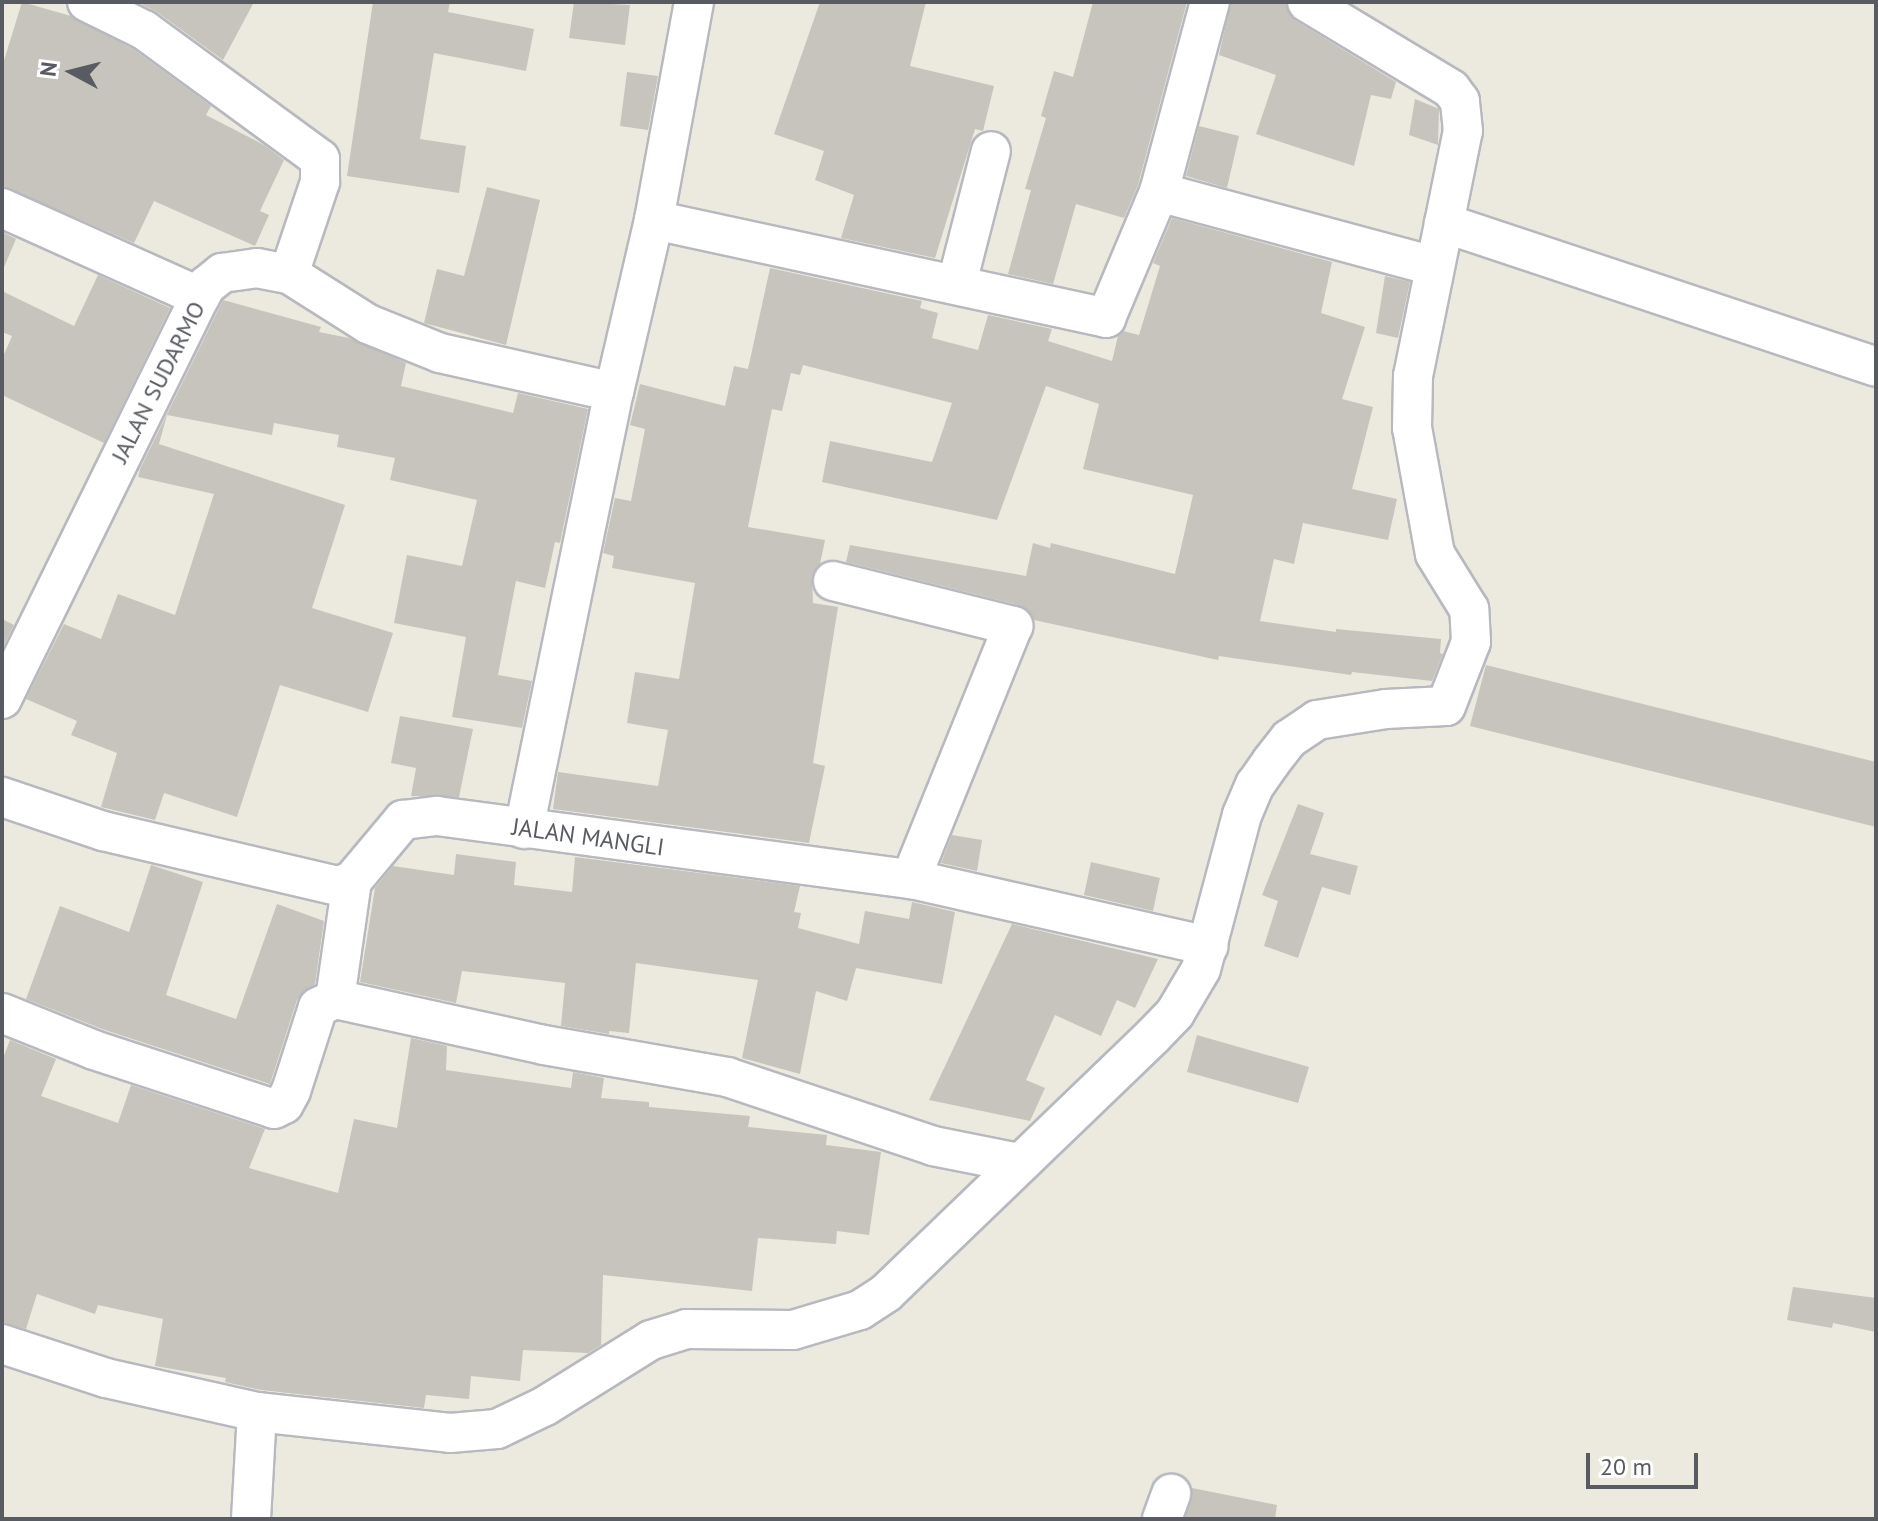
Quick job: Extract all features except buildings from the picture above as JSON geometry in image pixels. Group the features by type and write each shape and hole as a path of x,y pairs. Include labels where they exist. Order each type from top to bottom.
{"street":[{"path":"87,2 144,30 320,159 320,182 289,274"},
{"path":"524,829 614,392 654,220 694,2"},
{"path":"654,220 957,283 1106,318 1159,192 1210,2"},
{"path":"2,1344 106,1378 257,1412 450,1433 497,1429 545,1406 651,1340 686,1329 793,1330 839,1319 886,1293 1175,1013 1201,969 1209,946 1213,913 1242,815 1255,785 1289,739 1317,720 1344,714 1446,706 1471,642 1469,609 1435,554 1412,428 1413,376 1463,131 1460,101 1451,89 1307,2"},
{"path":"957,283 991,151"},
{"path":"1159,192 1433,266"},
{"path":"2,208 200,297"},
{"path":"1444,223 1876,367"},
{"name":"JALAN SUDARMO","path":"2,699 200,297 206,286 222,273 257,268 289,274 368,324 440,353 614,392"},
{"path":"833,581 1013,626 911,879"},
{"path":"2,797 103,831 306,881 338,886 352,881 335,999"},
{"name":"JALAN MANGLI","path":"352,881 394,828 416,816 911,879 1209,946"},
{"path":"2,1013 94,1050 274,1109 284,1104 291,1091 318,1007 335,999 544,1045 727,1077 933,1146 1019,1163"},
{"path":"251,1519 257,1412"}]}
